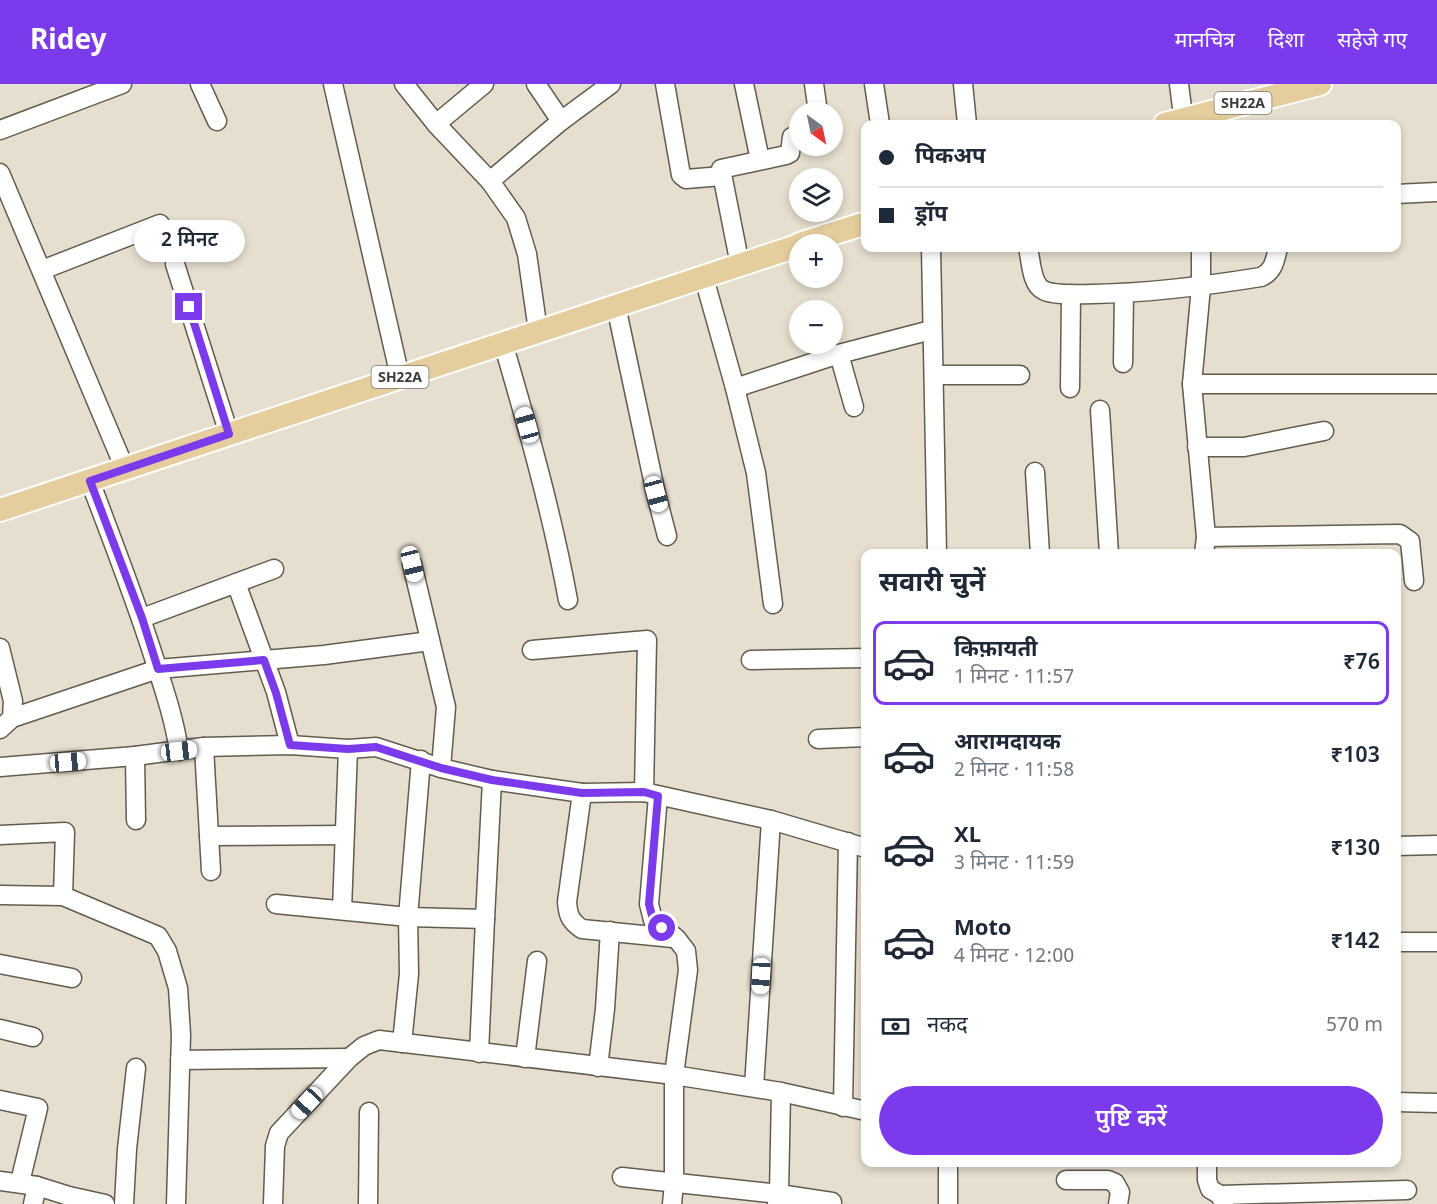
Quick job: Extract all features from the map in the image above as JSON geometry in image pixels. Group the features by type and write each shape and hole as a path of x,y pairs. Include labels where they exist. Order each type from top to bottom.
{"main road":[{"name":"SH22A","path":"1185,120 1266,91 1320,84"},
{"name":"SH22A","path":"833,234 861,225"},
{"name":"SH22A","path":"0,510 789,249"}],"street":[{"path":"0,130 122,84"},
{"path":"200,84 217,121"},
{"path":"333,84 400,377"},
{"path":"404,84 436,124 490,181 516,218 526,254 538,332"},
{"path":"436,124 484,84"},
{"path":"536,84 561,121"},
{"path":"490,181 561,121 611,84"},
{"path":"665,84 681,175 686,179 722,176"},
{"path":"744,84 760,160"},
{"path":"814,84 817,102"},
{"path":"874,84 879,120"},
{"path":"963,84 967,120"},
{"path":"1177,120 1179,84"},
{"path":"740,265 721,169 789,153"},
{"path":"0,173 125,469"},
{"path":"1401,194 1437,192"},
{"path":"42,270 160,224"},
{"path":"932,252 937,549"},
{"path":"1029,252 1035,281 1039,287 1046,291 1071,294 1124,293 1201,287 1262,277 1269,273 1274,265 1277,252"},
{"path":"1201,252 1201,287 1192,384 1205,545 1400,534 1410,541 1414,581"},
{"path":"175,264 229,434"},
{"path":"704,278 756,472 773,604"},
{"path":"1123,363 1124,293"},
{"path":"1070,388 1071,294"},
{"path":"616,306 667,536"},
{"path":"843,353 932,330"},
{"path":"503,343 539,466 559,548 568,600"},
{"path":"735,388 839,354 854,407"},
{"path":"935,375 1020,375"},
{"path":"1192,384 1437,384"},
{"path":"1100,410 1109,549"},
{"path":"1197,447 1244,447 1324,431"},
{"path":"1035,472 1040,549"},
{"path":"90,481 142,618 175,724 179,751"},
{"path":"412,564 446,707 441,768"},
{"path":"142,618 274,569"},
{"path":"236,583 276,693 290,745"},
{"path":"6,723 158,669 324,656 430,640"},
{"path":"532,650 647,640 651,794 649,904 653,920 676,938 686,951 688,970 674,1075 672,1204"},
{"path":"0,648 13,701 6,723"},
{"path":"751,660 861,658"},
{"path":"818,739 861,737"},
{"path":"0,767 135,756 204,747 290,745 348,749 376,747 441,768 492,780 582,793 651,794 771,820 861,846"},
{"path":"204,747 211,871"},
{"path":"342,910 348,749"},
{"path":"135,756 136,820"},
{"path":"402,1043 409,975 408,917 421,760"},
{"path":"479,1053 492,780"},
{"path":"582,793 567,902 568,916 573,923 582,928 676,938"},
{"path":"754,1087 771,820"},
{"path":"0,835 65,832 63,896"},
{"path":"209,836 344,835"},
{"path":"843,1107 848,842"},
{"path":"1401,846 1437,845"},
{"path":"0,895 63,896 158,936 167,951 178,988 181,1035 176,1204"},
{"path":"276,904 408,917 485,919"},
{"path":"598,1067 605,1009 610,932"},
{"path":"1401,942 1437,942"},
{"path":"525,1058 537,961"},
{"path":"0,964 72,978"},
{"path":"0,1029 33,1037"},
{"path":"273,1204 275,1146 279,1133 349,1058 364,1046 379,1040 674,1075 781,1092 861,1110"},
{"path":"180,1060 349,1058"},
{"path":"124,1204 127,1149 136,1068"},
{"path":"778,1199 781,1092"},
{"path":"0,1100 38,1107 28,1184 33,1204"},
{"path":"1401,1102 1437,1103"},
{"path":"368,1204 369,1112"},
{"path":"948,1167 948,1204"},
{"path":"1207,1167 1210,1189 1222,1199 1407,1190"},
{"path":"622,1177 778,1199 832,1202"},
{"path":"1066,1180 1108,1180 1115,1183 1120,1192 1118,1204"},
{"path":"0,1181 28,1184 69,1200 105,1204"}],"route":[{"path":"189,307 229,434 90,481 142,618 158,669 264,660 276,693 290,745 348,749 376,747 441,768 492,780 582,793 644,792 658,796 649,904 653,920 662,928"}]}
